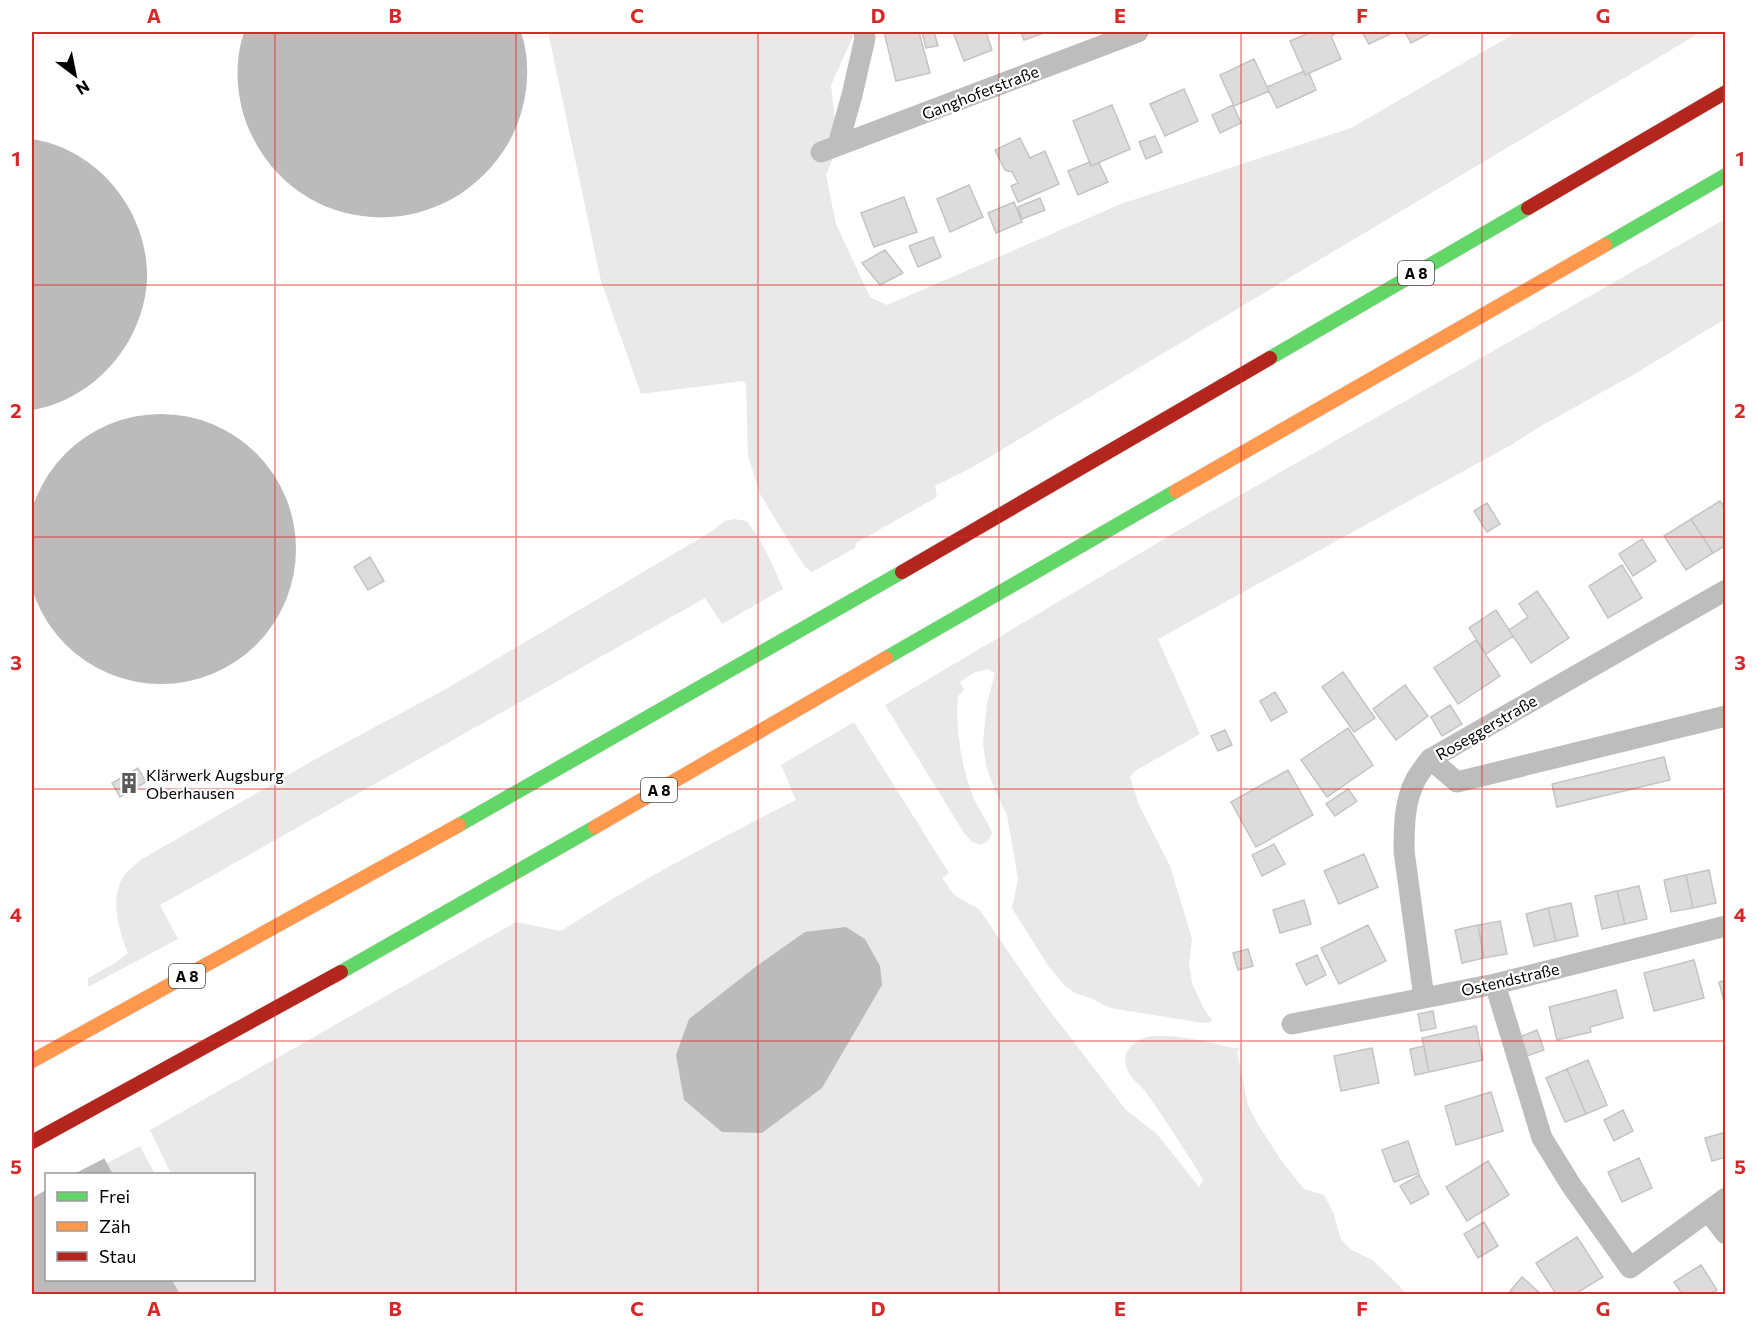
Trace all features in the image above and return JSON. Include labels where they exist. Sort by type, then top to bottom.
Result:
[{"type":"highway","name":"A 8","points":[[32,1061],[268,932],[879,585],[1725,92]]},
{"type":"highway","name":"A 8","points":[[32,1142],[396,942],[1175,490],[1725,175]]},
{"type":"street","name":"Ganghoferstraße","points":[[864,32],[865,38],[852,95],[830,149],[1138,32]]},
{"type":"street","name":"Roseggerstraße","points":[[1424,998],[1404,851],[1404,828],[1407,806],[1415,781],[1430,759],[1725,590]]},
{"type":"street","points":[[1430,759],[1457,782],[1725,716]]},
{"type":"street","name":"Ostendstraße","points":[[1292,1024],[1495,984],[1725,927]]},
{"type":"street","points":[[1495,984],[1542,1138],[1571,1185],[1630,1268],[1725,1198]]},
{"type":"street","points":[[1708,1211],[1725,1234]]},
{"type":"shaded area","points":[[244,32],[521,32],[527,59],[524,102],[509,142],[482,177],[449,201],[411,214],[372,217],[334,210],[299,192],[269,163],[247,125],[240,102],[238,78],[239,55]]},
{"type":"shaded area","points":[[548,32],[854,32],[831,85],[838,145],[826,175],[836,224],[870,297],[887,305],[1121,204],[1351,128],[1517,32],[1701,32],[971,468],[935,486],[937,497],[856,543],[855,548],[812,572],[805,567],[760,494],[748,456],[746,384],[743,381],[641,394],[601,281]]},
{"type":"shaded area","points":[[32,139],[56,145],[78,156],[98,170],[115,188],[129,208],[139,230],[145,254],[147,279],[144,303],[136,325],[126,346],[112,365],[76,394],[55,404],[32,410]]},
{"type":"shaded area","points":[[1725,219],[1725,319],[1511,445],[1158,639],[1200,734],[1135,771],[1130,777],[1139,805],[1170,866],[1192,939],[1189,962],[1192,983],[1204,1009],[1212,1020],[1209,1023],[1197,1022],[1110,1008],[1075,993],[1065,986],[1049,967],[1012,908],[1018,879],[1013,849],[1007,815],[986,765],[983,743],[987,703],[995,673],[988,669],[973,673],[960,682],[964,690],[958,696],[957,708],[963,765],[971,792],[992,833],[988,841],[981,845],[972,842],[964,833],[885,705],[1191,523]]},
{"type":"shaded area","points":[[148,414],[174,414],[213,424],[236,437],[257,453],[273,474],[286,497],[294,523],[296,549],[294,575],[286,601],[273,624],[257,645],[236,661],[213,674],[174,684],[148,684],[109,674],[86,661],[65,645],[49,624],[36,601],[26,562],[26,536],[36,497],[49,474],[65,453],[86,437],[109,424]]},
{"type":"shaded area","points":[[734,519],[747,521],[753,529],[783,589],[722,624],[705,598],[160,905],[178,939],[88,987],[88,978],[128,953],[117,916],[118,888],[124,876],[142,859],[321,756],[446,689],[712,531],[725,521]]},
{"type":"shaded area","points":[[854,722],[949,873],[942,878],[954,895],[979,909],[1040,998],[1126,1110],[1157,1134],[1199,1187],[1203,1181],[1201,1176],[1145,1091],[1127,1070],[1125,1060],[1128,1050],[1132,1045],[1147,1037],[1175,1037],[1239,1048],[1237,1052],[1248,1105],[1283,1163],[1304,1189],[1324,1195],[1333,1212],[1341,1239],[1351,1250],[1373,1260],[1407,1294],[180,1294],[173,1281],[255,1281],[255,1173],[171,1173],[150,1130],[516,922],[561,931],[677,862],[796,800],[781,765]]},
{"type":"shaded area","points":[[846,927],[865,939],[880,966],[882,985],[822,1088],[762,1133],[722,1132],[684,1100],[676,1055],[689,1019],[805,932]]},
{"type":"shaded area","points":[[32,1029],[112,1173],[45,1173],[45,1281],[173,1281],[180,1294],[32,1294]]},
{"type":"shaded area","points":[[140,1146],[154,1173],[112,1173],[107,1163]]},
{"type":"pier","points":[[32,1025],[107,1157],[76,1173],[45,1173],[45,1191],[32,1198]]},
{"type":"building","points":[[884,32],[919,32],[930,73],[896,81]]},
{"type":"building","points":[[922,32],[934,32],[938,46],[926,48]]},
{"type":"building","points":[[953,32],[986,32],[992,50],[964,61]]},
{"type":"building","points":[[1021,32],[1046,32],[1024,40]]},
{"type":"building","points":[[1311,32],[1334,32],[1335,34],[1331,36],[1341,59],[1305,75],[1290,41]]},
{"type":"building","points":[[1362,32],[1394,32],[1369,44]]},
{"type":"building","points":[[1405,32],[1432,32],[1411,43]]},
{"type":"building","points":[[1254,59],[1269,91],[1234,106],[1220,75]]},
{"type":"building","points":[[1304,71],[1305,75],[1309,73],[1316,90],[1277,108],[1267,87]]},
{"type":"building","points":[[1184,89],[1198,121],[1165,136],[1150,104]]},
{"type":"building","points":[[1112,105],[1130,149],[1091,166],[1073,121]]},
{"type":"building","points":[[1233,105],[1241,123],[1220,133],[1212,115]]},
{"type":"building","points":[[1155,136],[1162,152],[1146,159],[1139,142]]},
{"type":"building","points":[[1020,138],[1030,158],[1045,151],[1059,184],[1018,202],[1011,186],[1018,183],[1012,172],[1005,170],[995,150]]},
{"type":"building","points":[[1090,162],[1091,166],[1099,163],[1108,182],[1078,195],[1068,171]]},
{"type":"building","points":[[969,185],[983,217],[950,232],[937,199]]},
{"type":"building","points":[[904,197],[917,232],[874,247],[861,213]]},
{"type":"building","points":[[1040,198],[1045,210],[1022,219],[1018,207]]},
{"type":"building","points":[[1014,202],[1022,222],[996,233],[988,213]]},
{"type":"building","points":[[933,237],[941,257],[918,267],[909,246]]},
{"type":"building","points":[[885,250],[903,273],[880,285],[862,263]]},
{"type":"building","points":[[1720,501],[1726,509],[1726,545],[1713,553],[1691,519]]},
{"type":"building","points":[[1487,503],[1500,524],[1487,532],[1474,511]]},
{"type":"building","points":[[1691,519],[1713,553],[1686,570],[1664,536]]},
{"type":"building","points":[[1642,539],[1656,561],[1633,576],[1619,554]]},
{"type":"building","points":[[370,557],[384,581],[368,590],[354,567]]},
{"type":"building","points":[[1622,565],[1642,598],[1608,618],[1589,586]]},
{"type":"building","points":[[1537,591],[1569,638],[1531,663],[1509,630],[1528,617],[1519,604]]},
{"type":"building","points":[[1496,610],[1513,636],[1486,654],[1469,628]]},
{"type":"building","points":[[1476,640],[1500,676],[1458,704],[1434,668]]},
{"type":"building","points":[[1343,672],[1375,718],[1354,732],[1322,687]]},
{"type":"building","points":[[1405,685],[1428,716],[1396,740],[1373,709]]},
{"type":"building","points":[[1275,692],[1287,712],[1271,721],[1260,701]]},
{"type":"building","points":[[1450,705],[1462,724],[1442,736],[1431,717]]},
{"type":"building","points":[[1348,728],[1373,765],[1327,797],[1301,760]]},
{"type":"building","points":[[1225,730],[1232,745],[1218,751],[1211,736]]},
{"type":"building","points":[[1664,757],[1670,780],[1557,807],[1552,784]]},
{"type":"building","name":"Klärwerk Augsburg Oberhausen","points":[[138,768],[146,782],[120,797],[112,783]]},
{"type":"building","points":[[1288,770],[1313,815],[1256,847],[1231,802]]},
{"type":"building","points":[[1348,789],[1357,801],[1335,816],[1326,804]]},
{"type":"building","points":[[1274,844],[1285,864],[1262,876],[1252,855]]},
{"type":"building","points":[[1364,854],[1378,887],[1339,904],[1324,871]]},
{"type":"building","points":[[1709,870],[1716,903],[1693,908],[1686,875]]},
{"type":"building","points":[[1686,875],[1693,908],[1671,912],[1664,880]]},
{"type":"building","points":[[1639,886],[1647,919],[1625,924],[1617,891]]},
{"type":"building","points":[[1617,891],[1625,924],[1602,929],[1595,896]]},
{"type":"building","points":[[1304,900],[1311,924],[1280,933],[1273,910]]},
{"type":"building","points":[[1571,903],[1578,936],[1556,941],[1548,908]]},
{"type":"building","points":[[1548,908],[1556,941],[1534,946],[1526,914]]},
{"type":"building","points":[[1500,921],[1507,954],[1484,958],[1478,925]]},
{"type":"building","points":[[1368,925],[1386,961],[1339,984],[1321,948]]},
{"type":"building","points":[[1478,925],[1484,958],[1462,963],[1455,930]]},
{"type":"building","points":[[1248,949],[1253,966],[1238,970],[1233,953]]},
{"type":"building","points":[[1317,955],[1326,975],[1306,985],[1296,964]]},
{"type":"building","points":[[1694,960],[1704,998],[1654,1011],[1644,973]]},
{"type":"building","points":[[1726,980],[1726,1006],[1725,1006],[1719,982]]},
{"type":"building","points":[[1616,990],[1623,1018],[1590,1027],[1591,1032],[1557,1040],[1549,1007]]},
{"type":"building","points":[[1433,1011],[1436,1028],[1421,1031],[1418,1014]]},
{"type":"building","points":[[1476,1026],[1483,1060],[1429,1072],[1422,1038]]},
{"type":"building","points":[[1537,1030],[1544,1050],[1524,1057],[1517,1038]]},
{"type":"building","points":[[1424,1046],[1429,1072],[1415,1075],[1410,1049]]},
{"type":"building","points":[[1372,1048],[1379,1083],[1341,1091],[1334,1056]]},
{"type":"building","points":[[1588,1060],[1607,1105],[1586,1114],[1567,1069]]},
{"type":"building","points":[[1567,1069],[1586,1114],[1565,1122],[1546,1078]]},
{"type":"building","points":[[1491,1092],[1503,1131],[1456,1145],[1445,1106]]},
{"type":"building","points":[[1623,1110],[1633,1131],[1614,1141],[1604,1120]]},
{"type":"building","points":[[1726,1132],[1726,1157],[1712,1161],[1705,1138]]},
{"type":"building","points":[[1408,1141],[1419,1173],[1394,1182],[1382,1150]]},
{"type":"building","points":[[1639,1158],[1652,1188],[1622,1202],[1608,1172]]},
{"type":"building","points":[[1488,1161],[1509,1195],[1467,1221],[1446,1187]]},
{"type":"building","points":[[1419,1175],[1429,1194],[1411,1204],[1400,1186]]},
{"type":"building","points":[[1484,1222],[1498,1246],[1478,1258],[1464,1234]]},
{"type":"building","points":[[1577,1237],[1603,1277],[1575,1294],[1556,1294],[1536,1263]]},
{"type":"building","points":[[1701,1265],[1717,1290],[1710,1294],[1682,1294],[1674,1282]]},
{"type":"building","points":[[1522,1277],[1541,1294],[1515,1294],[1510,1291]]},
{"type":"traffic: fast","points":[[1605,245],[1726,175]]},
{"type":"traffic: fast","points":[[1270,358],[1528,208]]},
{"type":"traffic: fast","points":[[886,658],[1176,491]]},
{"type":"traffic: fast","points":[[459,825],[902,572]]},
{"type":"traffic: fast","points":[[341,972],[595,827]]},
{"type":"traffic: slow","points":[[1176,491],[1605,245]]},
{"type":"traffic: slow","points":[[595,827],[886,658]]},
{"type":"traffic: slow","points":[[32,1061],[459,825]]},
{"type":"traffic: jam","points":[[1528,208],[1726,92]]},
{"type":"traffic: jam","points":[[902,572],[1270,358]]},
{"type":"traffic: jam","points":[[32,1142],[341,972]]},
{"type":"place","name":"Klärwerk Augsburg Oberhausen","points":[[129,783]]}]
